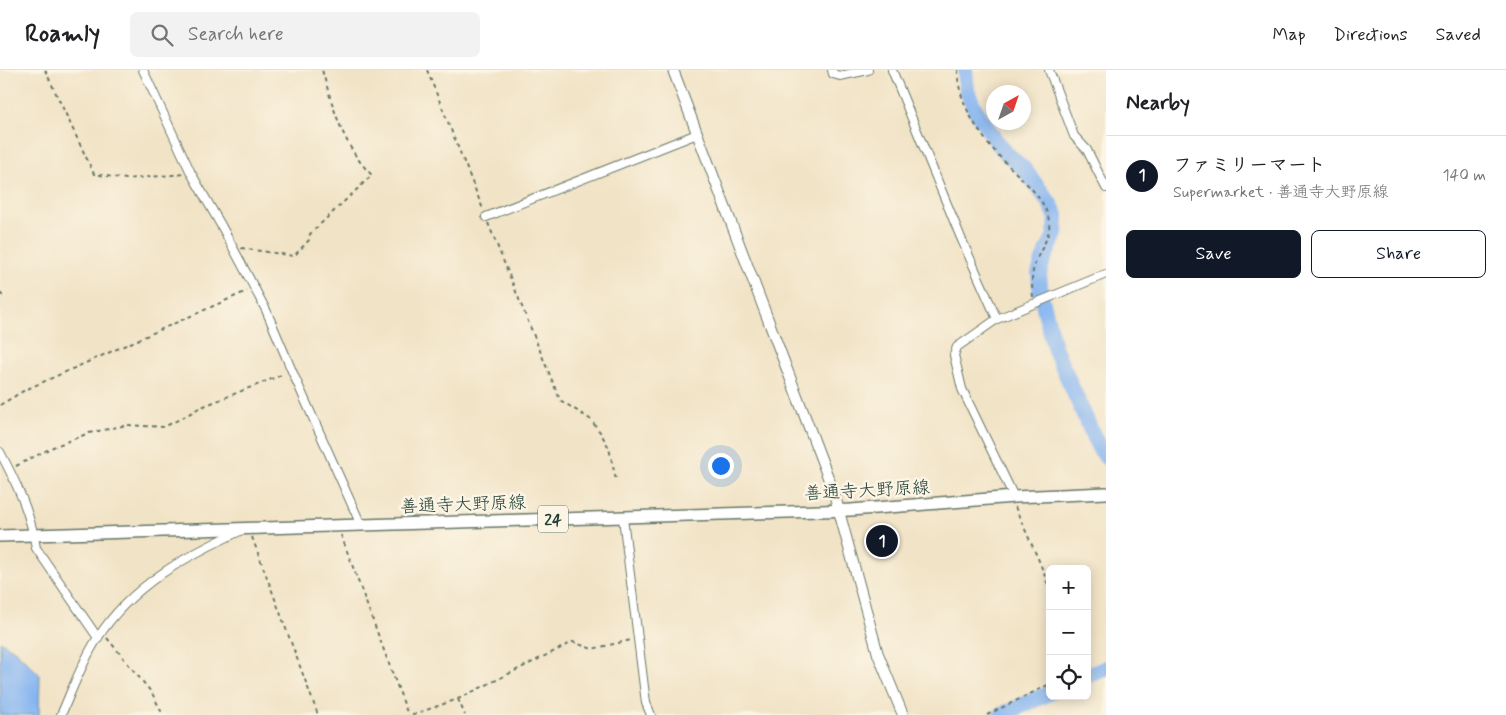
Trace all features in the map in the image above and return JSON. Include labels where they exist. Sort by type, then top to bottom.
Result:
[{"type":"main road","name":"善通寺大野原線","points":[[0,536],[839,510],[902,507],[1014,497],[1106,493]]},
{"type":"street","points":[[142,70],[191,173],[266,310],[361,524]]},
{"type":"street","points":[[673,70],[839,510],[878,654],[903,715]]},
{"type":"street","points":[[832,70],[833,74],[840,76],[868,70]]},
{"type":"street","points":[[892,70],[961,238],[997,319]]},
{"type":"street","points":[[1049,70],[1074,136],[1086,150],[1106,188]]},
{"type":"street","points":[[486,217],[697,134]]},
{"type":"street","points":[[1014,497],[962,389],[954,355],[957,347],[997,319],[1106,274]]},
{"type":"street","points":[[0,452],[19,490],[36,548],[100,635]]},
{"type":"street","points":[[623,518],[646,704],[651,715]]},
{"type":"street","points":[[61,715],[79,674],[100,635],[134,596],[165,570],[193,553],[248,528]]},
{"type":"path","points":[[45,70],[94,174],[126,178],[191,173]]},
{"type":"path","points":[[233,247],[294,256],[309,240],[310,234],[372,175],[362,166],[337,121],[322,70]]},
{"type":"path","points":[[427,70],[560,400],[590,419],[600,432],[609,448],[616,480]]},
{"type":"path","points":[[958,70],[961,91],[966,106],[975,122],[995,151],[1020,176],[1046,210],[1050,229],[1034,268],[1032,278],[1038,302]]},
{"type":"path","points":[[0,405],[26,390],[254,288]]},
{"type":"path","points":[[0,293],[2,295],[0,300]]},
{"type":"path","points":[[9,469],[53,447],[89,433],[127,425],[164,427],[199,408],[292,371]]},
{"type":"path","points":[[1014,497],[1014,507],[1046,579]]},
{"type":"path","points":[[338,526],[410,715],[458,699],[573,642],[592,649],[638,638]]},
{"type":"path","points":[[248,528],[318,715]]},
{"type":"path","points":[[100,635],[152,693],[163,715]]},
{"type":"path","points":[[987,715],[1046,686]]},
{"type":"path","points":[[458,699],[465,715]]},
{"type":"water","points":[[0,641],[17,652],[40,675],[39,715],[0,715]]},
{"type":"building","points":[[893,533],[895,547],[871,550],[870,535]]},
{"type":"waterway","points":[[965,70],[967,91],[975,109],[994,138],[1006,153],[1024,169],[1049,202],[1056,215],[1055,235],[1043,260],[1039,274],[1041,295],[1054,347],[1098,446],[1106,457]]},
{"type":"waterway","points":[[1091,674],[1106,668]]},
{"type":"waterway","points":[[1001,715],[1046,695]]},
{"type":"place","name":"ファミリーマート","points":[[882,541]]}]
